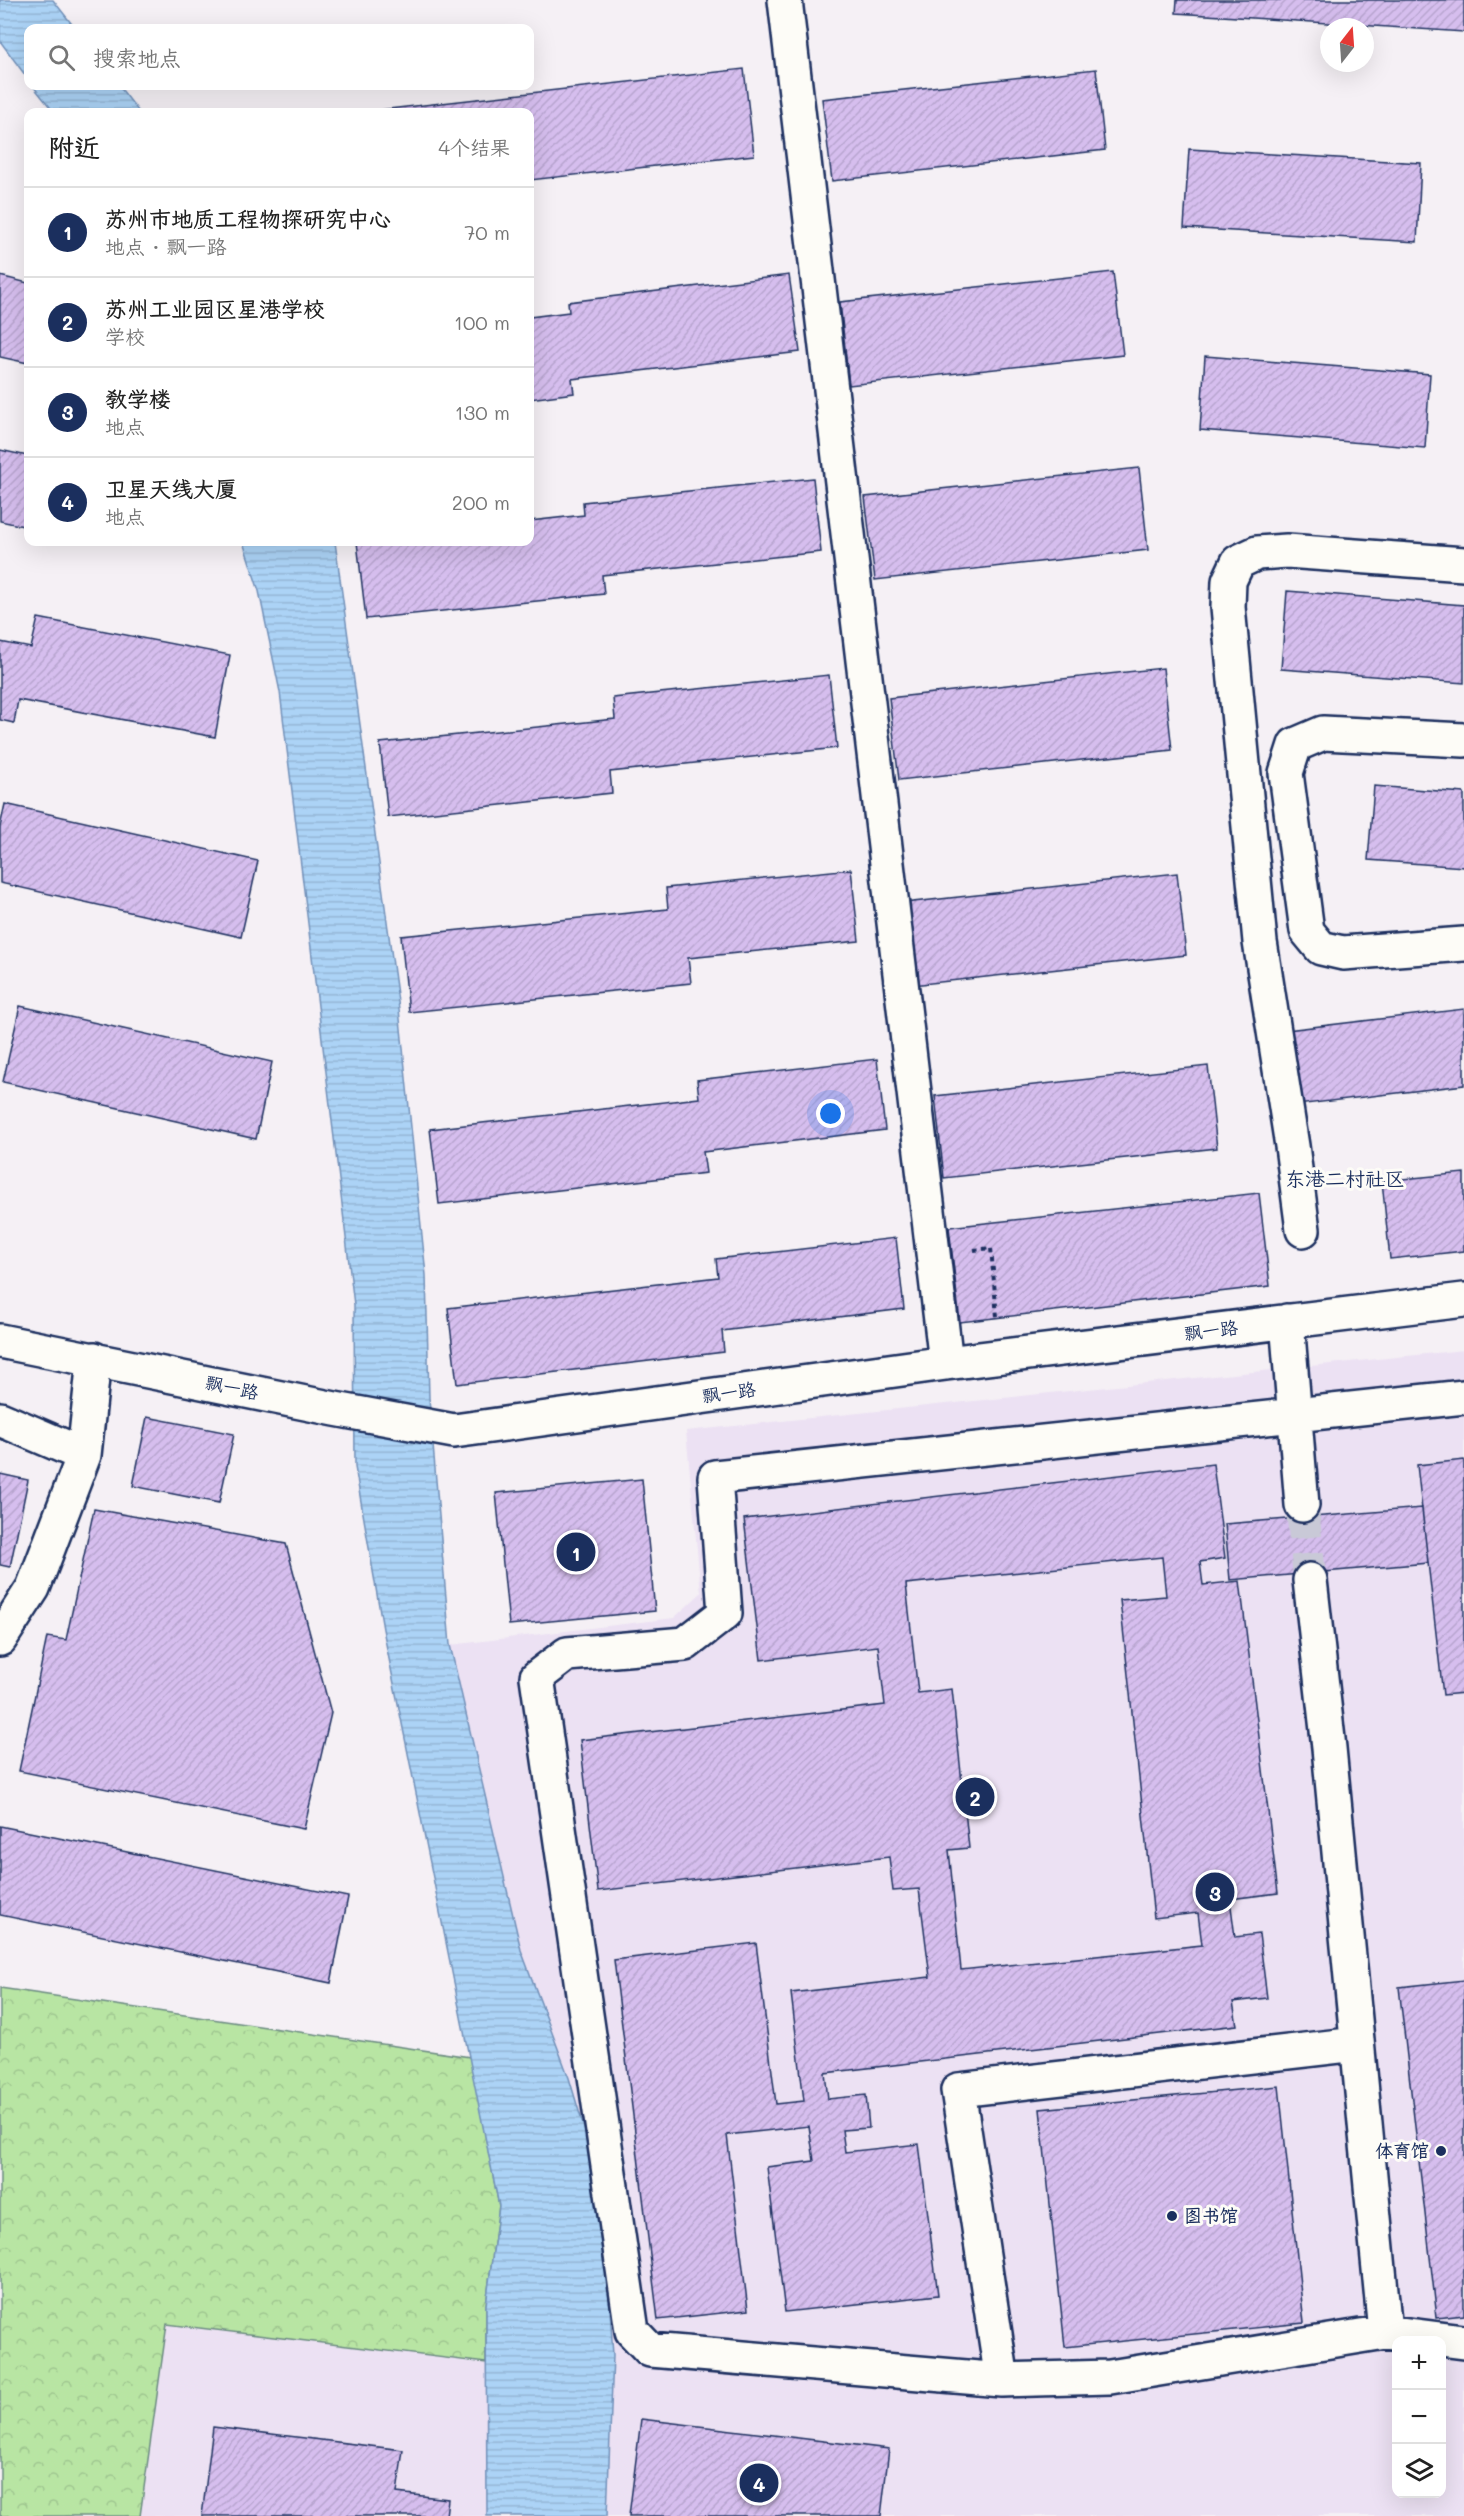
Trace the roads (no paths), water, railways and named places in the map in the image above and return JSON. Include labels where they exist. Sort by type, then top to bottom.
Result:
[{"type":"street","points":[[785,0],[946,1363]]},
{"type":"street","points":[[1303,1230],[1260,942],[1228,608],[1228,581],[1238,562],[1257,553],[1287,552],[1464,564]]},
{"type":"street","points":[[1464,740],[1323,734],[1294,745],[1286,773],[1307,931],[1321,948],[1343,953],[1464,944]]},
{"type":"street","name":"飘一路","points":[[0,1341],[454,1431],[946,1363],[1464,1300]]},
{"type":"street","points":[[1287,1322],[1302,1505]]},
{"type":"street","points":[[0,1639],[33,1588],[84,1455],[94,1359]]},
{"type":"street","points":[[1464,1397],[715,1477],[724,1612],[685,1644],[567,1654],[537,1677],[632,2331],[650,2350],[1002,2380],[1110,2377],[1384,2332],[1464,2342]]},
{"type":"street","points":[[0,1419],[84,1455]]},
{"type":"street","points":[[1310,1580],[1330,1760],[1384,2332]]},
{"type":"street","points":[[1002,2380],[958,2090],[1357,2044]]},
{"type":"water","points":[[0,0],[53,0],[72,24],[24,24],[24,74],[0,41]]},
{"type":"water","points":[[36,90],[122,90],[136,108],[51,108]]},
{"type":"water","points":[[244,546],[336,546],[399,1009],[426,1275],[429,1398],[450,1645],[521,1950],[569,2078],[602,2188],[613,2355],[607,2516],[487,2516],[486,2305],[499,2206],[383,1629],[355,1467],[354,1305],[280,692],[259,591]]},
{"type":"tunnel","points":[[1302,1505],[1310,1580]]},
{"type":"place","name":"苏州市地质工程物探研究中心","points":[[576,1552]]},
{"type":"place","name":"苏州工业园区星港学校","points":[[975,1797]]},
{"type":"place","name":"教学楼","points":[[1215,1892]]},
{"type":"place","name":"体育馆","points":[[1441,2151]]},
{"type":"place","name":"图书馆","points":[[1172,2216]]},
{"type":"place","name":"卫星天线大厦","points":[[759,2483]]},
{"type":"district","name":"东港二村社区","points":[[1345,1179]]}]
